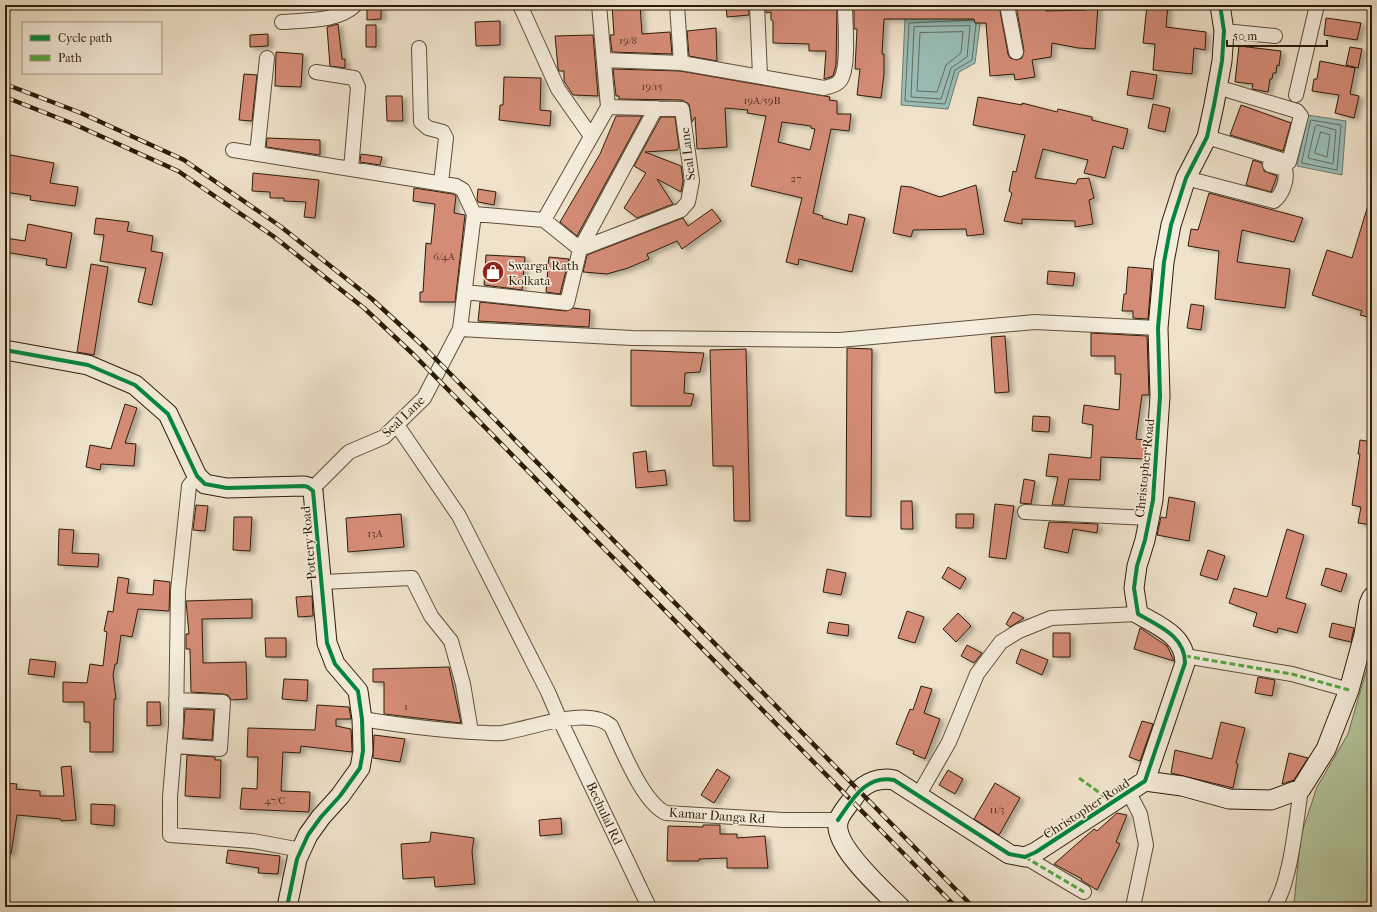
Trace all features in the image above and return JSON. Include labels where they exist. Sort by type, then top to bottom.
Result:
[{"type":"street","points":[[282,22],[336,16],[355,5]]},
{"type":"street","points":[[520,5],[558,89],[591,136]]},
{"type":"street","points":[[544,220],[608,107],[599,5]]},
{"type":"street","points":[[677,5],[681,63]]},
{"type":"street","points":[[757,5],[760,76]]},
{"type":"street","points":[[604,60],[681,63],[824,88],[834,86],[842,78],[844,69],[846,52],[845,5]]},
{"type":"street","points":[[1007,5],[1016,52]]},
{"type":"street","name":"Christopher Road","points":[[1138,614],[1134,588],[1137,566],[1145,540],[1153,500],[1160,396],[1158,328],[1164,262],[1171,225],[1186,178],[1208,141],[1221,88],[1224,31],[1220,5]]},
{"type":"street","points":[[1296,96],[1317,5]]},
{"type":"street","points":[[1224,31],[1275,36]]},
{"type":"street","points":[[419,48],[421,122],[428,128],[443,132],[446,138],[441,183]]},
{"type":"street","points":[[257,154],[267,58]]},
{"type":"street","points":[[316,72],[354,78],[358,87],[351,169]]},
{"type":"street","points":[[1208,141],[1287,163],[1291,160],[1301,116],[1300,113],[1221,88]]},
{"type":"street","name":"Seal Lane","points":[[580,249],[680,210],[688,202],[691,192],[692,181],[682,109],[608,107]]},
{"type":"street","points":[[464,292],[567,303],[580,249],[656,108]]},
{"type":"street","points":[[1186,178],[1274,201],[1281,196],[1286,174],[1285,169],[1208,141]]},
{"type":"street","points":[[233,150],[441,183],[461,188],[474,214],[544,220],[580,249]]},
{"type":"street","name":"Seal Lane","points":[[312,489],[350,452],[384,438],[424,398],[460,328],[474,214]]},
{"type":"street","points":[[460,328],[632,338],[840,340],[1035,322],[1158,328]]},
{"type":"street","points":[[5,350],[88,366],[134,385],[168,414],[196,476],[189,486],[178,591],[176,700],[170,797],[170,835],[253,841],[301,850]]},
{"type":"street","name":"Bechulal Rd","points":[[397,425],[459,516],[548,692],[649,907]]},
{"type":"street","name":"Pottery Road","points":[[196,476],[205,484],[213,487],[304,486],[312,489],[314,494],[327,642],[330,655],[335,664],[358,691],[362,720],[363,751],[360,768],[340,796],[321,817],[308,835],[301,850],[287,907]]},
{"type":"street","points":[[1025,512],[1149,518]]},
{"type":"street","points":[[322,582],[412,578],[430,616],[450,641],[463,684],[471,732]]},
{"type":"street","points":[[1274,907],[1280,898],[1286,880],[1301,789],[1326,749],[1349,690],[1364,635],[1369,604],[1372,597]]},
{"type":"street","points":[[918,796],[949,742],[977,674],[1001,642],[1019,631],[1051,618],[1138,614],[1174,636],[1183,648],[1185,656],[1250,665],[1292,674],[1349,690]]},
{"type":"street","name":"Christopher Road","points":[[1025,857],[1036,852],[1129,793],[1145,781],[1181,677],[1185,656]]},
{"type":"street","points":[[174,746],[220,749],[223,702],[176,700]]},
{"type":"street","name":"Kamar Danga Rd","points":[[362,720],[433,730],[501,733],[560,720],[592,717],[606,721],[611,726],[632,772],[659,810],[666,813],[784,820],[838,820]]},
{"type":"street","points":[[900,907],[860,866],[842,843],[837,829],[838,820],[858,792],[873,781],[879,779],[894,780],[1009,854],[1025,857],[1084,892]]},
{"type":"street","points":[[1145,781],[1182,786],[1229,799],[1270,800],[1301,789]]},
{"type":"street","name":"Christopher Road","points":[[1129,793],[1140,814],[1146,845],[1133,907]]},
{"type":"green space","points":[[1372,651],[1372,907],[1303,907],[1294,903],[1301,835],[1317,787],[1348,734]]},
{"type":"water","points":[[981,16],[975,63],[959,72],[948,109],[901,105],[905,18]]},
{"type":"water","points":[[1308,115],[1346,121],[1342,175],[1297,166]]},
{"type":"building","points":[[367,5],[381,5],[381,19],[367,20]]},
{"type":"building","points":[[612,5],[640,5],[642,34],[670,32],[672,54],[612,52],[610,35],[614,35]]},
{"type":"building","points":[[726,5],[749,5],[749,15],[727,17]]},
{"type":"building","points":[[766,5],[837,7],[836,65],[833,76],[824,79],[826,51],[809,51],[809,44],[773,43],[773,21],[771,20],[771,12],[766,13]]},
{"type":"building","points":[[856,5],[999,5],[1008,54],[1010,58],[1017,60],[1022,58],[1024,51],[1016,5],[1045,5],[1046,11],[1086,10],[1086,5],[1098,5],[1095,49],[1078,48],[1052,43],[1051,57],[1032,60],[1035,77],[1015,80],[1014,74],[990,76],[986,23],[975,23],[974,19],[884,19],[882,54],[884,54],[884,74],[881,98],[857,95],[860,69],[855,69],[857,29],[854,29],[854,7]]},
{"type":"building","points":[[1147,5],[1168,5],[1166,27],[1206,32],[1205,50],[1194,48],[1192,74],[1153,70],[1155,44],[1143,43]]},
{"type":"building","points":[[1326,18],[1361,23],[1357,40],[1324,35]]},
{"type":"building","points":[[500,21],[500,45],[476,46],[475,22]]},
{"type":"building","points":[[338,24],[342,59],[345,59],[345,68],[330,66],[327,27]]},
{"type":"building","points":[[366,25],[376,25],[376,47],[366,47]]},
{"type":"building","points":[[716,28],[717,61],[689,56],[687,31]]},
{"type":"building","points":[[268,34],[268,46],[250,47],[250,35]]},
{"type":"building","points":[[593,35],[598,96],[573,95],[564,81],[564,71],[559,71],[558,68],[555,36]]},
{"type":"building","points":[[1239,46],[1281,51],[1279,66],[1277,65],[1276,73],[1273,73],[1272,79],[1270,79],[1268,92],[1252,89],[1253,84],[1235,82]]},
{"type":"building","points":[[1350,47],[1362,49],[1358,68],[1346,65]]},
{"type":"building","points":[[276,52],[303,54],[301,87],[275,86]]},
{"type":"building","points":[[1320,61],[1355,68],[1350,94],[1359,96],[1354,118],[1335,113],[1339,95],[1312,91],[1314,79],[1317,79]]},
{"type":"building","points":[[613,69],[680,71],[830,97],[829,100],[837,101],[837,114],[851,114],[849,131],[831,129],[813,213],[823,216],[822,218],[847,225],[849,214],[865,218],[852,272],[799,259],[798,265],[786,262],[802,198],[751,186],[766,116],[747,113],[748,110],[725,108],[727,147],[697,149],[695,117],[692,122],[689,104],[682,100],[619,99],[619,96],[616,96]],"holes":[[[782,122],[811,126],[811,128],[815,129],[810,150],[778,142]]]},
{"type":"building","points":[[1131,71],[1157,75],[1153,99],[1127,95]]},
{"type":"building","points":[[244,74],[257,75],[252,121],[239,120]]},
{"type":"building","points":[[504,77],[541,78],[540,110],[551,111],[550,126],[499,120],[500,105],[503,105]]},
{"type":"building","points":[[386,96],[402,96],[403,121],[387,121]]},
{"type":"building","points":[[978,97],[1022,105],[1022,103],[1057,112],[1058,109],[1092,117],[1092,120],[1128,129],[1123,149],[1113,146],[1105,178],[1084,173],[1088,160],[1043,149],[1035,178],[1076,184],[1078,179],[1089,178],[1094,198],[1089,200],[1093,224],[1075,227],[1075,221],[1022,219],[1022,224],[1004,221],[1012,193],[1009,191],[1013,171],[1016,172],[1025,135],[973,125]]},
{"type":"building","points":[[1153,104],[1170,108],[1165,132],[1148,128]]},
{"type":"building","points":[[1241,105],[1291,123],[1283,151],[1230,135]]},
{"type":"building","points":[[616,116],[642,116],[577,236],[560,222],[600,154]]},
{"type":"building","points":[[661,117],[675,117],[679,147],[677,150],[645,152],[681,166],[683,181],[681,192],[657,179],[673,204],[637,218],[624,208],[646,173],[634,166]]},
{"type":"building","points":[[267,138],[320,140],[320,155],[266,147]]},
{"type":"building","points":[[5,154],[54,163],[50,183],[78,187],[75,206],[30,200],[31,196],[5,192]]},
{"type":"building","points":[[361,154],[382,157],[380,165],[360,162]]},
{"type":"building","points":[[1253,160],[1262,163],[1264,171],[1277,176],[1271,192],[1246,185]]},
{"type":"building","points":[[253,173],[319,180],[315,218],[304,217],[306,202],[284,201],[284,198],[270,198],[270,192],[252,191]]},
{"type":"building","points":[[976,185],[984,234],[967,236],[966,229],[913,230],[911,237],[893,233],[901,186],[911,187],[940,197]]},
{"type":"building","points":[[414,188],[453,194],[456,196],[454,213],[465,215],[455,302],[420,302],[420,292],[423,292],[426,243],[431,244],[435,204],[413,201]]},
{"type":"building","points":[[478,189],[496,192],[494,205],[478,202]]},
{"type":"building","points":[[1209,193],[1303,218],[1294,242],[1242,230],[1237,262],[1290,269],[1285,308],[1215,299],[1219,251],[1188,246],[1191,229],[1198,230]]},
{"type":"building","points":[[1369,202],[1372,202],[1372,318],[1360,315],[1362,311],[1312,295],[1327,250],[1352,258]]},
{"type":"building","points":[[712,209],[721,221],[682,249],[677,241],[647,254],[649,259],[628,268],[607,274],[583,272],[587,255],[683,218],[688,226]]},
{"type":"building","points":[[96,218],[129,222],[127,231],[153,236],[151,251],[163,253],[152,305],[138,302],[146,268],[100,261],[104,235],[94,234]]},
{"type":"building","points":[[28,224],[72,233],[66,268],[46,265],[47,259],[5,252],[5,238],[25,241]]},
{"type":"building","points":[[486,255],[525,257],[522,290],[484,285]]},
{"type":"building","points":[[549,257],[569,259],[560,294],[546,292],[548,268],[537,267],[548,264]]},
{"type":"building","points":[[91,264],[108,267],[94,355],[77,352]]},
{"type":"building","points":[[1128,267],[1152,269],[1148,319],[1133,318],[1133,311],[1122,311],[1124,294],[1126,294]]},
{"type":"building","points":[[1048,271],[1075,273],[1073,286],[1047,284]]},
{"type":"building","points":[[480,302],[566,311],[573,308],[590,310],[589,327],[478,321]]},
{"type":"building","points":[[1191,304],[1204,306],[1201,330],[1187,328]]},
{"type":"building","points":[[1091,333],[1147,336],[1149,395],[1142,395],[1136,439],[1146,440],[1145,459],[1101,457],[1100,480],[1069,479],[1064,505],[1052,505],[1058,477],[1046,476],[1049,454],[1091,458],[1093,425],[1082,423],[1084,405],[1119,410],[1121,374],[1115,374],[1115,356],[1091,356]]},
{"type":"building","points":[[1005,336],[1009,392],[995,393],[991,337]]},
{"type":"building","points":[[847,348],[872,349],[871,517],[846,516]]},
{"type":"building","points":[[746,349],[750,521],[734,521],[733,466],[713,466],[710,350]]},
{"type":"building","points":[[631,350],[704,353],[700,372],[685,373],[684,393],[694,394],[691,406],[631,406]]},
{"type":"building","points":[[125,404],[137,408],[125,443],[136,444],[134,466],[101,464],[100,470],[86,467],[90,445],[111,449]]},
{"type":"building","points":[[1033,416],[1050,417],[1049,432],[1032,431]]},
{"type":"building","points":[[1360,440],[1372,442],[1372,525],[1358,523],[1361,507],[1352,505],[1360,454],[1358,454]]},
{"type":"building","points":[[646,451],[648,472],[665,470],[667,485],[636,488],[633,453]]},
{"type":"building","points":[[1024,479],[1035,481],[1031,504],[1020,503]]},
{"type":"building","points":[[1169,497],[1195,502],[1189,541],[1157,535],[1161,517],[1166,518]]},
{"type":"building","points":[[901,501],[912,501],[913,529],[901,529]]},
{"type":"building","points":[[995,504],[1014,506],[1006,559],[989,557]]},
{"type":"building","points":[[196,505],[208,506],[205,531],[193,530]]},
{"type":"building","points":[[401,514],[404,547],[348,552],[346,518]]},
{"type":"building","points":[[956,514],[974,514],[973,528],[956,528]]},
{"type":"building","points":[[234,517],[252,517],[250,551],[233,550]]},
{"type":"building","points":[[1049,522],[1098,524],[1097,533],[1073,529],[1068,553],[1044,548]]},
{"type":"building","points":[[59,529],[74,530],[72,553],[99,554],[98,567],[58,565]]},
{"type":"building","points":[[1287,529],[1304,535],[1286,598],[1306,604],[1297,633],[1278,628],[1277,633],[1253,626],[1257,613],[1229,603],[1234,588],[1267,597]]},
{"type":"building","points":[[1208,550],[1225,556],[1217,580],[1200,575]]},
{"type":"building","points":[[948,567],[966,578],[960,589],[942,578]]},
{"type":"building","points":[[1326,568],[1347,574],[1341,592],[1321,585]]},
{"type":"building","points":[[827,569],[846,573],[841,595],[823,592]]},
{"type":"building","points":[[118,577],[129,579],[127,593],[153,595],[154,580],[170,582],[169,611],[138,609],[132,637],[121,635],[117,664],[115,664],[113,675],[116,699],[114,699],[113,752],[90,752],[90,722],[84,722],[84,702],[63,702],[63,682],[87,683],[90,664],[103,666],[107,632],[104,631],[108,611],[113,612]]},
{"type":"building","points":[[312,596],[313,616],[298,617],[296,597]]},
{"type":"building","points":[[252,599],[252,618],[202,619],[203,663],[246,662],[247,699],[231,700],[228,695],[223,694],[191,692],[190,649],[186,649],[186,634],[189,634],[186,601]]},
{"type":"building","points":[[907,611],[924,617],[915,643],[898,638]]},
{"type":"building","points":[[1013,612],[1024,618],[1010,627],[1006,624]]},
{"type":"building","points":[[958,613],[971,626],[956,642],[943,629]]},
{"type":"building","points":[[829,622],[849,625],[848,636],[827,633]]},
{"type":"building","points":[[1332,623],[1354,628],[1351,642],[1329,637]]},
{"type":"building","points":[[1140,628],[1167,646],[1174,661],[1134,649]]},
{"type":"building","points":[[1053,633],[1070,633],[1070,657],[1053,657]]},
{"type":"building","points":[[265,638],[286,638],[286,657],[266,657]]},
{"type":"building","points":[[967,645],[982,653],[974,663],[961,656]]},
{"type":"building","points":[[1021,649],[1048,660],[1042,675],[1016,663]]},
{"type":"building","points":[[30,659],[56,662],[54,677],[28,674]]},
{"type":"building","points":[[449,667],[461,723],[384,714],[384,682],[373,682],[373,669]]},
{"type":"building","points":[[1258,677],[1275,680],[1272,696],[1255,693]]},
{"type":"building","points":[[284,679],[308,680],[307,701],[282,699]]},
{"type":"building","points":[[921,686],[932,689],[924,713],[940,719],[925,759],[913,754],[914,751],[896,744],[910,709],[913,710]]},
{"type":"building","points":[[147,702],[160,702],[161,725],[147,726]]},
{"type":"building","points":[[317,705],[349,707],[351,719],[336,719],[336,726],[351,729],[352,752],[301,746],[300,753],[283,752],[281,791],[310,792],[309,812],[240,809],[242,788],[257,789],[258,757],[247,757],[248,728],[315,730]]},
{"type":"building","points":[[185,709],[214,710],[212,740],[183,738]]},
{"type":"building","points":[[1142,721],[1153,724],[1140,761],[1129,757]]},
{"type":"building","points":[[1221,722],[1245,728],[1236,763],[1238,764],[1233,788],[1171,773],[1175,750],[1212,759]]},
{"type":"building","points":[[374,735],[405,739],[400,762],[373,758]]},
{"type":"building","points":[[1289,753],[1308,758],[1294,780],[1282,784]]},
{"type":"building","points":[[187,755],[215,757],[215,760],[221,760],[220,798],[185,796]]},
{"type":"building","points":[[71,766],[76,820],[61,821],[61,819],[17,815],[11,854],[5,854],[5,783],[17,784],[16,789],[40,791],[40,796],[64,796],[61,767]]},
{"type":"building","points":[[717,769],[730,777],[714,803],[701,795]]},
{"type":"building","points":[[948,770],[963,779],[955,794],[939,785]]},
{"type":"building","points":[[995,783],[1020,798],[999,835],[974,819]]},
{"type":"building","points":[[91,804],[115,805],[114,826],[91,824]]},
{"type":"building","points":[[1117,813],[1127,815],[1116,842],[1120,844],[1097,890],[1081,880],[1082,879],[1054,864],[1094,829],[1097,831]]},
{"type":"building","points":[[561,818],[562,834],[540,836],[539,820]]},
{"type":"building","points":[[703,825],[720,825],[720,834],[737,834],[737,838],[765,836],[768,868],[727,868],[727,858],[699,859],[699,861],[667,861],[668,826],[703,827]]},
{"type":"building","points":[[431,832],[474,838],[472,851],[475,884],[435,887],[434,877],[403,879],[401,844],[430,842]]},
{"type":"building","points":[[228,850],[280,856],[278,874],[258,873],[259,868],[226,863]]},
{"type":"railway","points":[[5,84],[81,113],[184,160],[280,226],[372,299],[423,346],[973,907]]},
{"type":"railway","points":[[5,97],[76,125],[178,171],[273,236],[364,308],[414,355],[956,907]]},
{"type":"marked path","points":[[1185,656],[1292,674],[1349,690]]},
{"type":"marked path","points":[[1079,778],[1114,803]]},
{"type":"marked path","points":[[1025,857],[1084,892]]},
{"type":"cycle path","points":[[838,820],[854,797],[861,790],[875,781],[884,779],[894,780],[1009,854],[1025,857],[1036,852],[1145,781],[1185,663],[1184,654],[1176,639],[1162,628],[1138,614],[1134,588],[1137,566],[1145,540],[1153,500],[1160,396],[1158,328],[1164,262],[1171,225],[1186,178],[1207,137],[1214,105],[1222,61],[1224,31],[1220,5]]},
{"type":"cycle path","points":[[5,350],[88,365],[135,385],[168,414],[197,476],[205,484],[227,488],[304,486],[313,491],[327,643],[335,664],[358,691],[362,719],[363,751],[360,768],[340,796],[321,817],[308,835],[297,859],[287,907]]},
{"type":"place","name":"Swarga Rath Kolkata","points":[[493,272]]}]
